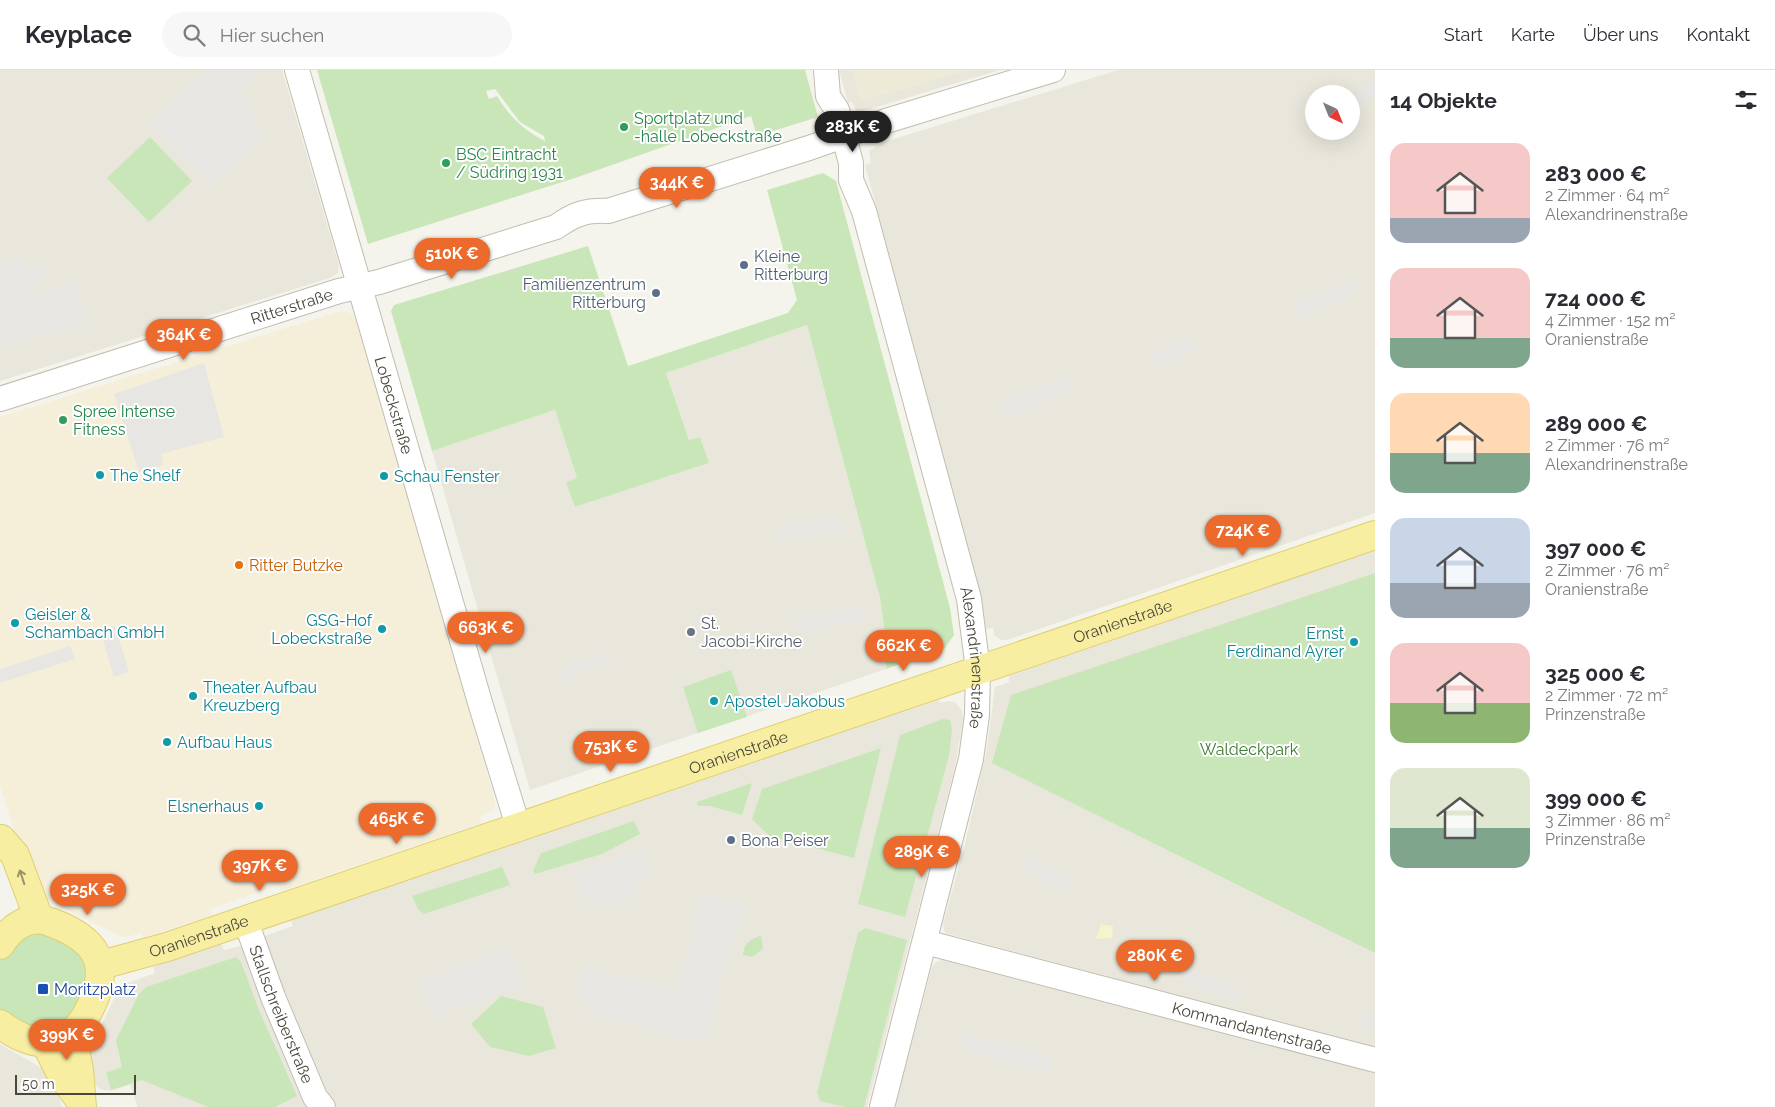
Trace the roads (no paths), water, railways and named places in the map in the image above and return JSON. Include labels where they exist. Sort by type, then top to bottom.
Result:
[{"type":"main road","name":"Oranienstraße","points":[[101,966],[145,954],[1375,535]]},
{"type":"main road","points":[[0,840],[15,855],[18,930]]},
{"type":"main road","points":[[0,868],[10,896],[18,930]]},
{"type":"main road","points":[[0,1024],[30,1041],[46,1044],[59,1041],[72,1035],[84,1021],[100,984],[101,966],[94,950],[80,936],[63,926],[18,930]]},
{"type":"main road","points":[[72,1035],[79,1070],[81,1103]]},
{"type":"main road","points":[[46,1044],[62,1076],[81,1103]]},
{"type":"street","name":"Lobeckstraße","points":[[297,70],[518,826]]},
{"type":"street","name":"Ritterstraße","points":[[0,399],[556,227],[576,229],[592,224],[608,211],[1053,70]]},
{"type":"street","name":"Alexandrinenstraße","points":[[826,72],[828,96],[836,110],[851,163],[861,182],[864,211],[969,599],[978,670],[977,715],[971,759],[882,1107]]},
{"type":"street","name":"Stallschreiberstraße","points":[[245,920],[276,1005],[315,1097],[323,1107]]},
{"type":"street","name":"Kommandantenstraße","points":[[925,942],[1375,1060]]},
{"type":"place","name":"Sportplatz und -halle Lobeckstraße","points":[[624,127]]},
{"type":"place","name":"BSC Eintracht / Südring 1931","points":[[446,163]]},
{"type":"place","name":"Kleine Ritterburg","points":[[744,265]]},
{"type":"place","name":"Familienzentrum Ritterburg","points":[[656,293]]},
{"type":"place","name":"Spree Intense Fitness","points":[[63,420]]},
{"type":"place","name":"The Shelf","points":[[100,475]]},
{"type":"place","name":"Schau Fenster","points":[[384,476]]},
{"type":"place","name":"Ritter Butzke","points":[[239,565]]},
{"type":"place","name":"Geisler & Schambach GmbH","points":[[15,623]]},
{"type":"place","name":"GSG-Hof Lobeckstraße","points":[[382,629]]},
{"type":"place","name":"St. Jacobi-Kirche","points":[[691,632]]},
{"type":"place","name":"Ernst Ferdinand Ayrer","points":[[1354,642]]},
{"type":"place","name":"Theater Aufbau Kreuzberg","points":[[193,696]]},
{"type":"place","name":"Apostel Jakobus","points":[[714,701]]},
{"type":"place","name":"Aufbau Haus","points":[[167,742]]},
{"type":"place","name":"Elsnerhaus","points":[[259,806]]},
{"type":"place","name":"Bona Peiser","points":[[731,840]]},
{"type":"place","name":"Moritzplatz","points":[[43,989]]},
{"type":"park label","name":"Waldeckpark","points":[[1249,749]]}]
